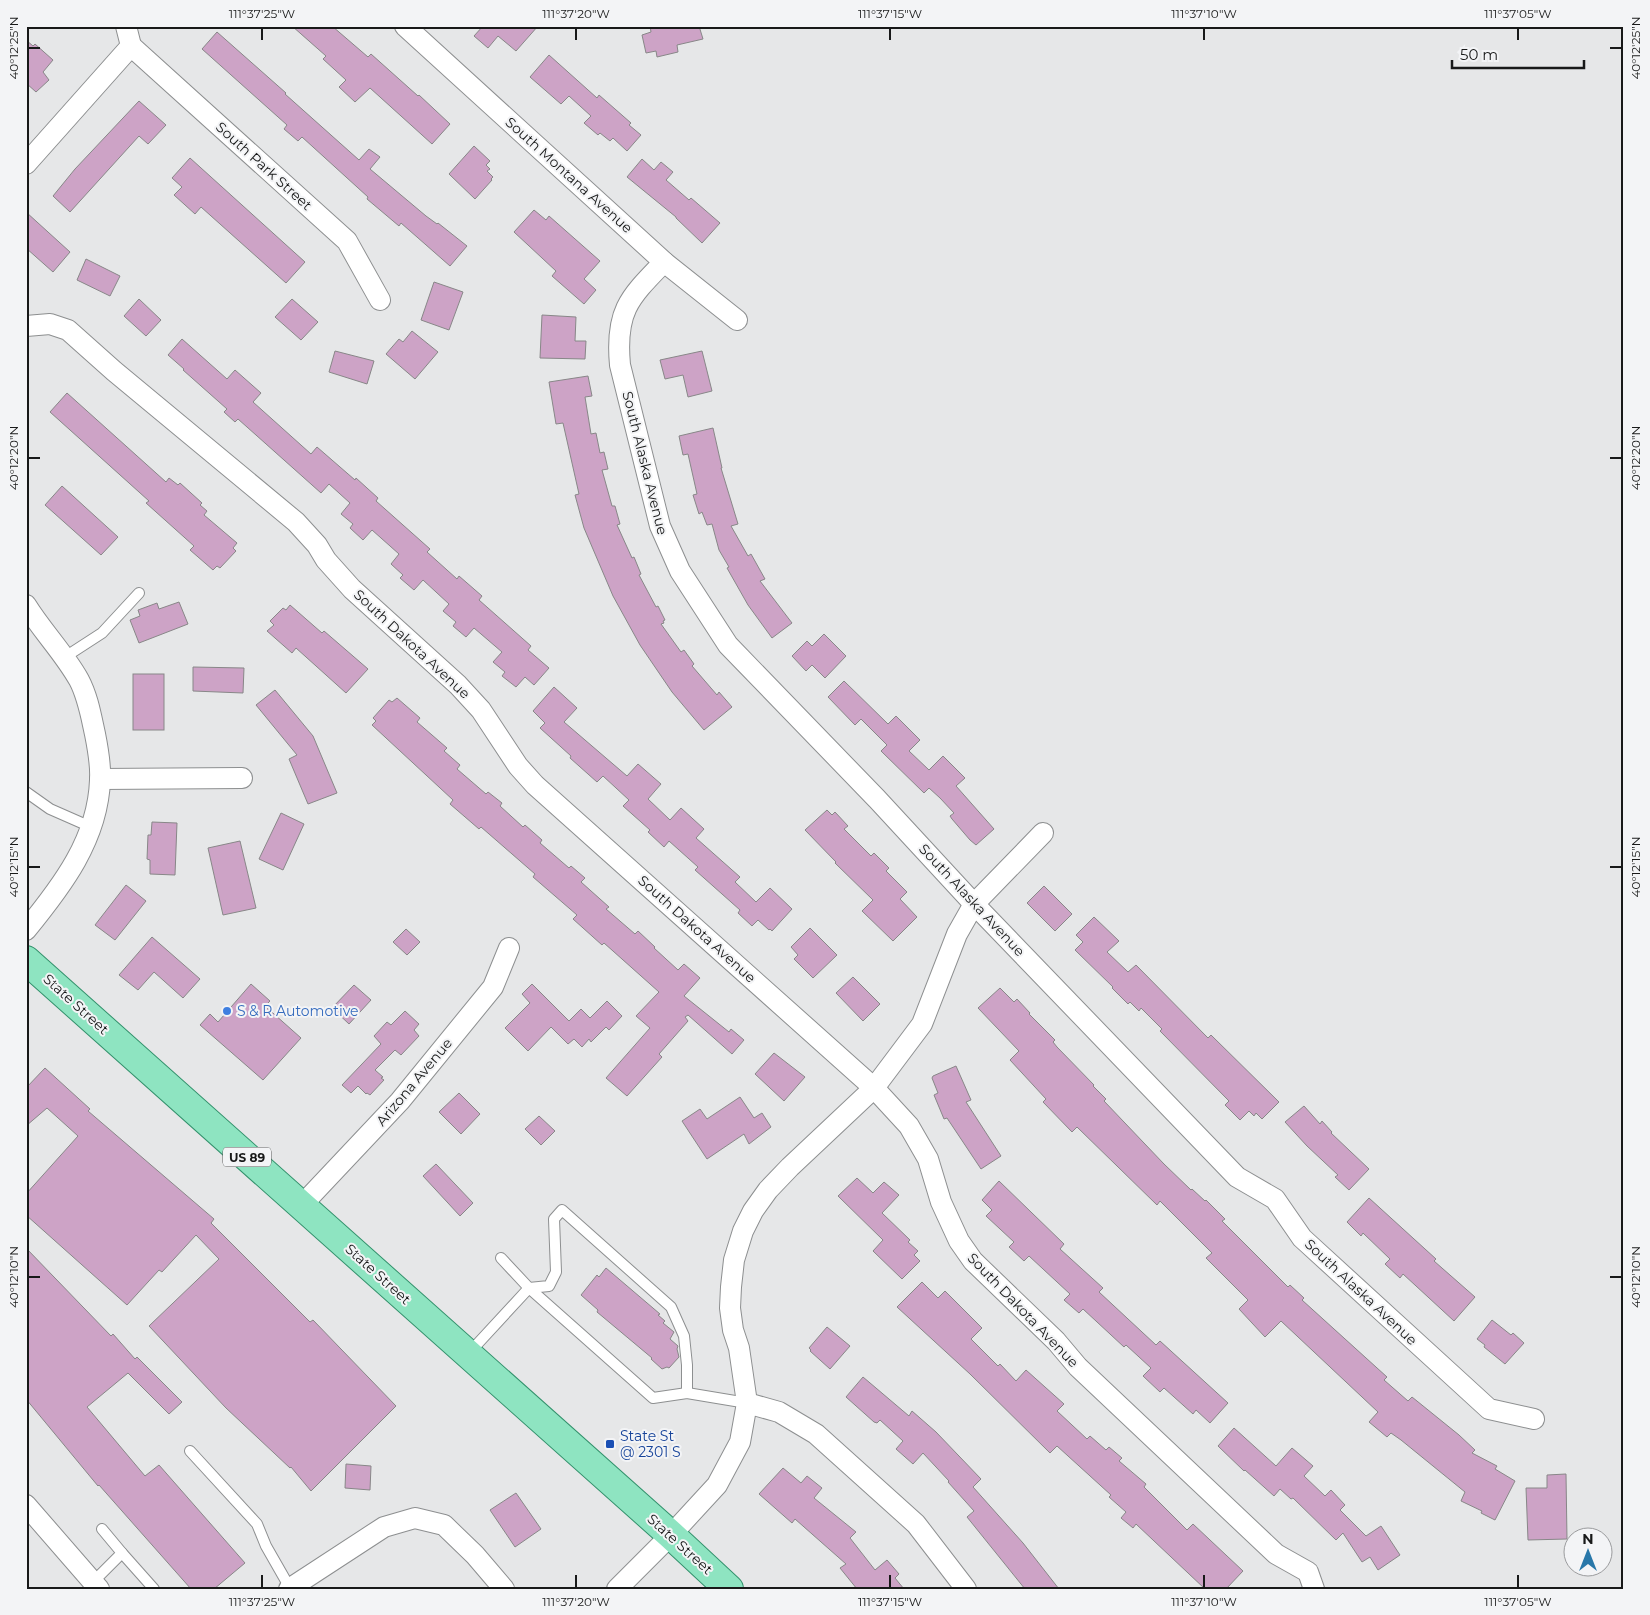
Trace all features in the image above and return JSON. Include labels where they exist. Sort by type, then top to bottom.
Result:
[{"type":"main road","name":"State Street","points":[[26,960],[671,1535],[729,1589]]},
{"type":"street","points":[[26,164],[130,46],[126,26]]},
{"type":"street","name":"South Montana Avenue","points":[[405,26],[664,262],[737,320]]},
{"type":"street","name":"South Park Street","points":[[130,46],[347,241],[380,300]]},
{"type":"street","name":"South Alaska Avenue","points":[[664,262],[632,296],[626,307],[618,342],[620,365],[666,544],[690,587],[728,645],[1237,1178],[1275,1199],[1302,1238],[1489,1409],[1534,1419]]},
{"type":"street","name":"South Dakota Avenue","points":[[26,326],[50,324],[68,330],[114,371],[296,522],[352,589],[458,684],[476,703],[518,766],[534,785],[874,1088],[909,1126],[928,1159],[941,1202],[959,1241],[973,1261],[1056,1341],[1078,1367],[1276,1554],[1308,1572],[1315,1588]]},
{"type":"street","points":[[26,605],[65,657],[80,682],[89,708],[98,749],[100,779],[96,812],[85,844],[57,893],[26,930]]},
{"type":"street","points":[[100,779],[242,778]]},
{"type":"street","points":[[618,1589],[717,1485],[740,1442],[746,1403],[739,1348],[733,1330],[730,1308],[734,1260],[743,1231],[753,1211],[768,1190],[790,1166],[874,1088],[922,1024],[957,934],[974,904],[1043,833]]},
{"type":"street","name":"Arizona Avenue","points":[[302,1205],[400,1101],[493,987],[509,948]]},
{"type":"street","points":[[746,1403],[779,1412],[816,1434],[916,1524],[966,1589]]},
{"type":"street","points":[[26,1505],[96,1585]]},
{"type":"street","points":[[289,1588],[384,1527],[415,1518],[444,1525],[475,1555],[504,1589]]},
{"type":"lane","points":[[65,657],[102,633],[139,593]]},
{"type":"lane","points":[[26,792],[50,809],[90,827]]},
{"type":"lane","points":[[468,1354],[529,1288],[549,1286],[556,1272],[554,1219],[562,1210],[671,1307],[684,1336],[687,1393]]},
{"type":"lane","points":[[501,1258],[529,1288],[652,1398],[687,1393],[746,1403]]},
{"type":"lane","points":[[190,1451],[257,1524],[266,1546],[289,1588]]},
{"type":"lane","points":[[102,1529],[154,1589]]},
{"type":"lane","points":[[96,1585],[122,1553]]},
{"type":"building","points":[[292,26],[332,26],[368,57],[371,54],[450,124],[432,144],[370,88],[355,102],[339,87],[346,80],[323,59],[326,56]]},
{"type":"building","points":[[483,26],[538,26],[516,51],[498,36],[488,48],[474,36]]},
{"type":"building","points":[[650,26],[699,26],[703,39],[677,45],[678,52],[657,57],[656,51],[646,53],[642,35],[651,32]]},
{"type":"building","points":[[217,32],[359,160],[369,149],[380,157],[370,169],[426,216],[467,246],[450,266],[401,223],[399,226],[367,199],[368,197],[302,137],[298,141],[284,129],[287,125],[202,49]]},
{"type":"building","points":[[26,40],[33,46],[35,44],[53,60],[43,72],[49,80],[36,92],[26,83]]},
{"type":"building","points":[[549,55],[597,98],[599,95],[631,123],[629,125],[641,135],[627,151],[613,138],[610,141],[600,133],[598,135],[584,123],[591,116],[569,96],[561,104],[530,77]]},
{"type":"building","points":[[139,101],[166,125],[148,144],[139,136],[70,212],[53,196],[75,169]]},
{"type":"building","points":[[474,146],[490,161],[486,165],[490,169],[487,171],[493,177],[475,199],[449,174]]},
{"type":"building","points":[[190,158],[305,262],[286,283],[201,207],[195,214],[174,195],[182,187],[172,178]]},
{"type":"building","points":[[642,159],[654,170],[661,162],[673,172],[666,180],[720,223],[702,243],[676,217],[627,177]]},
{"type":"building","points":[[534,210],[546,220],[549,216],[600,261],[584,279],[596,290],[584,304],[552,276],[556,271],[514,232]]},
{"type":"building","points":[[26,212],[70,252],[53,272],[26,248]]},
{"type":"building","points":[[86,259],[120,276],[110,296],[77,280]]},
{"type":"building","points":[[434,282],[463,292],[449,330],[421,320]]},
{"type":"building","points":[[139,299],[161,320],[146,336],[124,316]]},
{"type":"building","points":[[292,299],[318,322],[301,340],[275,317]]},
{"type":"building","points":[[542,315],[576,317],[575,341],[586,341],[585,359],[540,358]]},
{"type":"building","points":[[412,331],[438,352],[415,379],[386,354],[399,339],[403,342]]},
{"type":"building","points":[[182,339],[227,379],[235,370],[261,393],[253,402],[311,454],[317,447],[355,480],[356,478],[378,498],[376,501],[430,549],[427,552],[457,579],[459,576],[482,596],[479,600],[531,646],[528,650],[549,668],[534,685],[525,677],[516,687],[502,676],[505,672],[493,662],[502,652],[474,628],[466,637],[453,626],[456,622],[443,611],[449,604],[423,580],[414,590],[400,578],[403,575],[391,564],[399,554],[372,530],[363,540],[350,528],[353,524],[341,514],[350,503],[329,484],[321,493],[238,419],[235,422],[224,412],[227,409],[168,355]]},
{"type":"building","points":[[335,351],[374,361],[367,384],[329,372]]},
{"type":"building","points":[[702,351],[712,391],[688,397],[683,375],[665,379],[660,360]]},
{"type":"building","points":[[588,376],[592,396],[585,397],[591,434],[596,433],[600,453],[604,452],[608,469],[602,470],[612,506],[615,506],[620,524],[617,525],[632,558],[634,557],[641,574],[639,575],[665,620],[661,624],[681,652],[684,650],[694,664],[692,666],[717,695],[719,692],[732,707],[704,730],[672,692],[640,645],[613,596],[584,528],[575,495],[579,494],[563,423],[556,424],[549,382]]},
{"type":"building","points":[[67,393],[166,482],[169,478],[178,485],[180,483],[202,503],[200,505],[207,511],[204,515],[237,543],[233,548],[236,551],[220,568],[217,566],[213,570],[190,550],[194,546],[146,503],[149,501],[50,412]]},
{"type":"building","points":[[713,428],[721,468],[738,524],[731,526],[748,556],[751,554],[765,579],[760,581],[792,623],[772,638],[748,605],[727,568],[729,567],[719,550],[712,524],[707,525],[702,512],[699,514],[693,495],[697,494],[688,454],[683,455],[679,436]]},
{"type":"building","points":[[62,486],[118,537],[101,555],[45,505]]},
{"type":"building","points":[[179,602],[188,624],[139,643],[130,620],[140,616],[138,610],[157,603],[159,609]]},
{"type":"building","points":[[290,605],[368,669],[346,693],[296,648],[292,653],[267,631],[274,625],[270,621],[283,608],[286,610]]},
{"type":"building","points":[[824,634],[846,656],[825,678],[812,665],[806,671],[792,656],[807,641],[812,646]]},
{"type":"building","points":[[193,667],[244,668],[243,693],[193,691]]},
{"type":"building","points":[[133,674],[164,674],[164,730],[133,730]]},
{"type":"building","points":[[844,681],[888,724],[896,716],[920,740],[909,751],[929,770],[943,756],[965,778],[956,786],[994,829],[976,845],[970,840],[950,816],[954,813],[940,798],[929,788],[924,793],[881,751],[887,745],[861,719],[855,725],[828,697]]},
{"type":"building","points":[[554,687],[577,708],[564,722],[627,776],[638,764],[661,784],[648,799],[670,820],[681,808],[704,829],[696,838],[740,877],[735,882],[756,902],[770,888],[792,909],[772,931],[758,920],[752,926],[738,913],[740,910],[695,870],[698,867],[669,841],[664,847],[648,832],[650,830],[623,806],[629,800],[603,776],[597,782],[540,728],[545,723],[533,711]]},
{"type":"building","points":[[275,690],[313,736],[337,793],[308,804],[289,759],[297,755],[256,705]]},
{"type":"building","points":[[397,698],[420,718],[417,722],[447,748],[444,751],[460,765],[457,769],[486,794],[488,792],[502,803],[500,806],[523,827],[525,825],[542,840],[540,843],[569,868],[571,866],[585,878],[581,882],[609,907],[606,909],[635,934],[638,931],[678,970],[684,964],[700,978],[684,996],[729,1032],[731,1029],[744,1040],[732,1054],[688,1015],[685,1017],[688,1021],[659,1054],[662,1057],[627,1096],[606,1078],[650,1028],[636,1016],[659,992],[604,943],[602,945],[573,919],[577,915],[533,877],[535,874],[481,827],[479,829],[450,804],[453,800],[372,725],[376,721],[373,718],[389,700],[392,702]]},
{"type":"building","points":[[827,810],[832,815],[835,812],[848,826],[844,829],[871,856],[874,853],[889,868],[886,871],[907,892],[900,899],[917,917],[893,941],[862,911],[873,900],[805,830]]},
{"type":"building","points":[[281,813],[304,824],[283,870],[259,859]]},
{"type":"building","points":[[152,822],[177,823],[175,875],[150,874],[150,860],[147,859],[148,835],[151,835]]},
{"type":"building","points":[[240,841],[256,908],[223,915],[208,848]]},
{"type":"building","points":[[126,885],[146,901],[115,940],[95,925]]},
{"type":"building","points":[[1044,886],[1072,914],[1055,931],[1027,903]]},
{"type":"building","points":[[1094,917],[1119,941],[1107,952],[1128,972],[1136,965],[1208,1038],[1211,1035],[1279,1102],[1262,1119],[1256,1113],[1254,1116],[1249,1111],[1240,1120],[1225,1105],[1229,1101],[1160,1031],[1162,1029],[1141,1008],[1139,1011],[1130,1002],[1128,1004],[1075,950],[1083,942],[1076,935]]},
{"type":"building","points":[[810,928],[837,955],[813,978],[794,959],[798,955],[791,947]]},
{"type":"building","points":[[406,929],[420,942],[407,955],[393,942]]},
{"type":"building","points":[[152,937],[200,979],[183,998],[154,972],[138,990],[119,975]]},
{"type":"building","points":[[853,977],[880,1004],[863,1021],[836,993]]},
{"type":"building","points":[[251,984],[270,1001],[265,1006],[301,1038],[263,1080],[200,1025],[210,1014],[218,1022]]},
{"type":"building","points":[[532,984],[569,1021],[581,1009],[590,1018],[607,1001],[622,1016],[609,1030],[606,1027],[591,1042],[589,1039],[582,1047],[574,1039],[568,1044],[551,1027],[528,1051],[505,1028],[530,1003],[522,994]]},
{"type":"building","points":[[354,985],[371,1000],[349,1024],[332,1008]]},
{"type":"building","points":[[1000,988],[1014,1002],[1017,999],[1055,1040],[1053,1042],[1057,1047],[1106,1099],[1104,1101],[1164,1164],[1191,1190],[1206,1200],[1225,1219],[1222,1221],[1288,1287],[1290,1285],[1304,1298],[1302,1300],[1387,1377],[1384,1380],[1408,1401],[1412,1397],[1459,1435],[1475,1450],[1472,1453],[1497,1466],[1495,1469],[1515,1481],[1495,1520],[1481,1513],[1482,1511],[1461,1501],[1465,1492],[1401,1440],[1391,1433],[1387,1437],[1369,1422],[1378,1412],[1281,1321],[1265,1337],[1239,1309],[1248,1300],[1206,1258],[1212,1253],[1160,1201],[1157,1205],[1077,1127],[1072,1132],[1043,1102],[1046,1099],[1010,1060],[1019,1051],[978,1008]]},
{"type":"building","points":[[405,1011],[419,1024],[414,1030],[419,1036],[401,1055],[395,1050],[375,1070],[384,1080],[370,1095],[366,1094],[358,1086],[351,1093],[342,1085],[381,1044],[374,1036],[387,1022],[391,1025]]},
{"type":"building","points":[[774,1053],[805,1077],[784,1101],[755,1074]]},
{"type":"building","points":[[956,1066],[971,1100],[966,1102],[1001,1156],[981,1169],[947,1118],[944,1119],[934,1095],[938,1093],[932,1078],[933,1076]]},
{"type":"building","points":[[45,1068],[90,1109],[88,1111],[214,1219],[211,1223],[310,1322],[313,1320],[396,1406],[311,1491],[291,1467],[226,1408],[149,1326],[219,1259],[196,1235],[162,1272],[159,1270],[127,1305],[26,1215],[26,1194],[78,1136],[47,1108],[26,1126],[26,1088]]},
{"type":"building","points":[[459,1093],[480,1114],[461,1134],[439,1112]]},
{"type":"building","points":[[740,1097],[754,1118],[762,1113],[771,1127],[749,1144],[744,1134],[707,1159],[682,1121],[700,1109],[707,1119]]},
{"type":"building","points":[[1304,1106],[1320,1124],[1322,1121],[1331,1133],[1369,1169],[1349,1190],[1335,1177],[1338,1175],[1285,1122]]},
{"type":"building","points":[[539,1116],[555,1131],[541,1145],[525,1129]]},
{"type":"building","points":[[436,1164],[473,1203],[460,1216],[423,1176]]},
{"type":"building","points":[[857,1178],[873,1193],[884,1182],[899,1195],[882,1213],[910,1240],[908,1242],[918,1251],[914,1255],[920,1261],[902,1279],[873,1251],[883,1240],[838,1196]]},
{"type":"building","points":[[999,1181],[1064,1244],[1060,1249],[1103,1288],[1099,1292],[1156,1345],[1160,1341],[1228,1403],[1210,1423],[1196,1410],[1193,1414],[1164,1388],[1160,1392],[1143,1376],[1151,1368],[1126,1345],[1124,1347],[1083,1309],[1079,1313],[1064,1300],[1070,1294],[1029,1256],[1024,1261],[1009,1247],[1014,1242],[986,1216],[992,1210],[982,1200]]},
{"type":"building","points":[[1369,1198],[1436,1259],[1434,1261],[1475,1297],[1454,1321],[1403,1274],[1400,1278],[1385,1264],[1390,1259],[1363,1233],[1361,1236],[1347,1222]]},
{"type":"building","points":[[26,1248],[111,1336],[113,1334],[135,1359],[137,1357],[182,1402],[169,1414],[128,1373],[87,1407],[145,1476],[159,1465],[245,1563],[214,1589],[191,1589],[98,1486],[26,1399]]},
{"type":"building","points":[[606,1268],[660,1314],[658,1315],[665,1321],[663,1323],[674,1332],[670,1339],[678,1346],[679,1357],[669,1368],[662,1369],[652,1358],[597,1312],[598,1310],[581,1295],[597,1275],[599,1277]]},
{"type":"building","points":[[922,1282],[938,1298],[945,1291],[982,1328],[971,1339],[998,1366],[1000,1364],[1016,1381],[1026,1370],[1064,1404],[1057,1411],[1087,1439],[1090,1436],[1106,1450],[1109,1447],[1122,1458],[1119,1461],[1146,1484],[1144,1487],[1187,1530],[1193,1524],[1243,1571],[1226,1589],[1205,1589],[1136,1524],[1133,1528],[1121,1518],[1126,1512],[1109,1497],[1111,1495],[1057,1446],[1050,1453],[970,1374],[897,1307]]},
{"type":"building","points":[[1492,1320],[1511,1335],[1513,1333],[1524,1343],[1505,1364],[1477,1339]]},
{"type":"building","points":[[827,1327],[850,1346],[830,1369],[809,1348]]},
{"type":"building","points":[[863,1377],[909,1416],[912,1411],[936,1432],[981,1479],[973,1487],[1023,1543],[1059,1589],[1025,1589],[967,1517],[974,1511],[923,1453],[913,1464],[896,1449],[903,1441],[880,1420],[877,1423],[874,1422],[846,1397]]},
{"type":"building","points":[[1234,1428],[1276,1466],[1292,1448],[1313,1466],[1304,1476],[1325,1496],[1331,1490],[1345,1505],[1340,1510],[1366,1536],[1381,1526],[1400,1555],[1378,1570],[1370,1557],[1362,1562],[1343,1533],[1336,1540],[1293,1498],[1291,1499],[1280,1489],[1274,1496],[1218,1446]]},
{"type":"building","points":[[346,1464],[371,1466],[370,1490],[345,1488]]},
{"type":"building","points":[[783,1468],[801,1483],[807,1476],[822,1488],[814,1498],[856,1532],[850,1538],[875,1570],[887,1560],[899,1574],[895,1578],[904,1589],[857,1589],[840,1568],[846,1564],[795,1519],[792,1523],[759,1494]]},
{"type":"building","points":[[1566,1474],[1567,1528],[1562,1528],[1562,1539],[1528,1540],[1526,1488],[1547,1488],[1547,1475]]},
{"type":"building","points":[[516,1493],[541,1529],[515,1547],[490,1510]]},
{"type":"place","name":"S & R Automotive","points":[[227,1011]]},
{"type":"place","name":"State St @ 2301 S","points":[[610,1444]]}]
